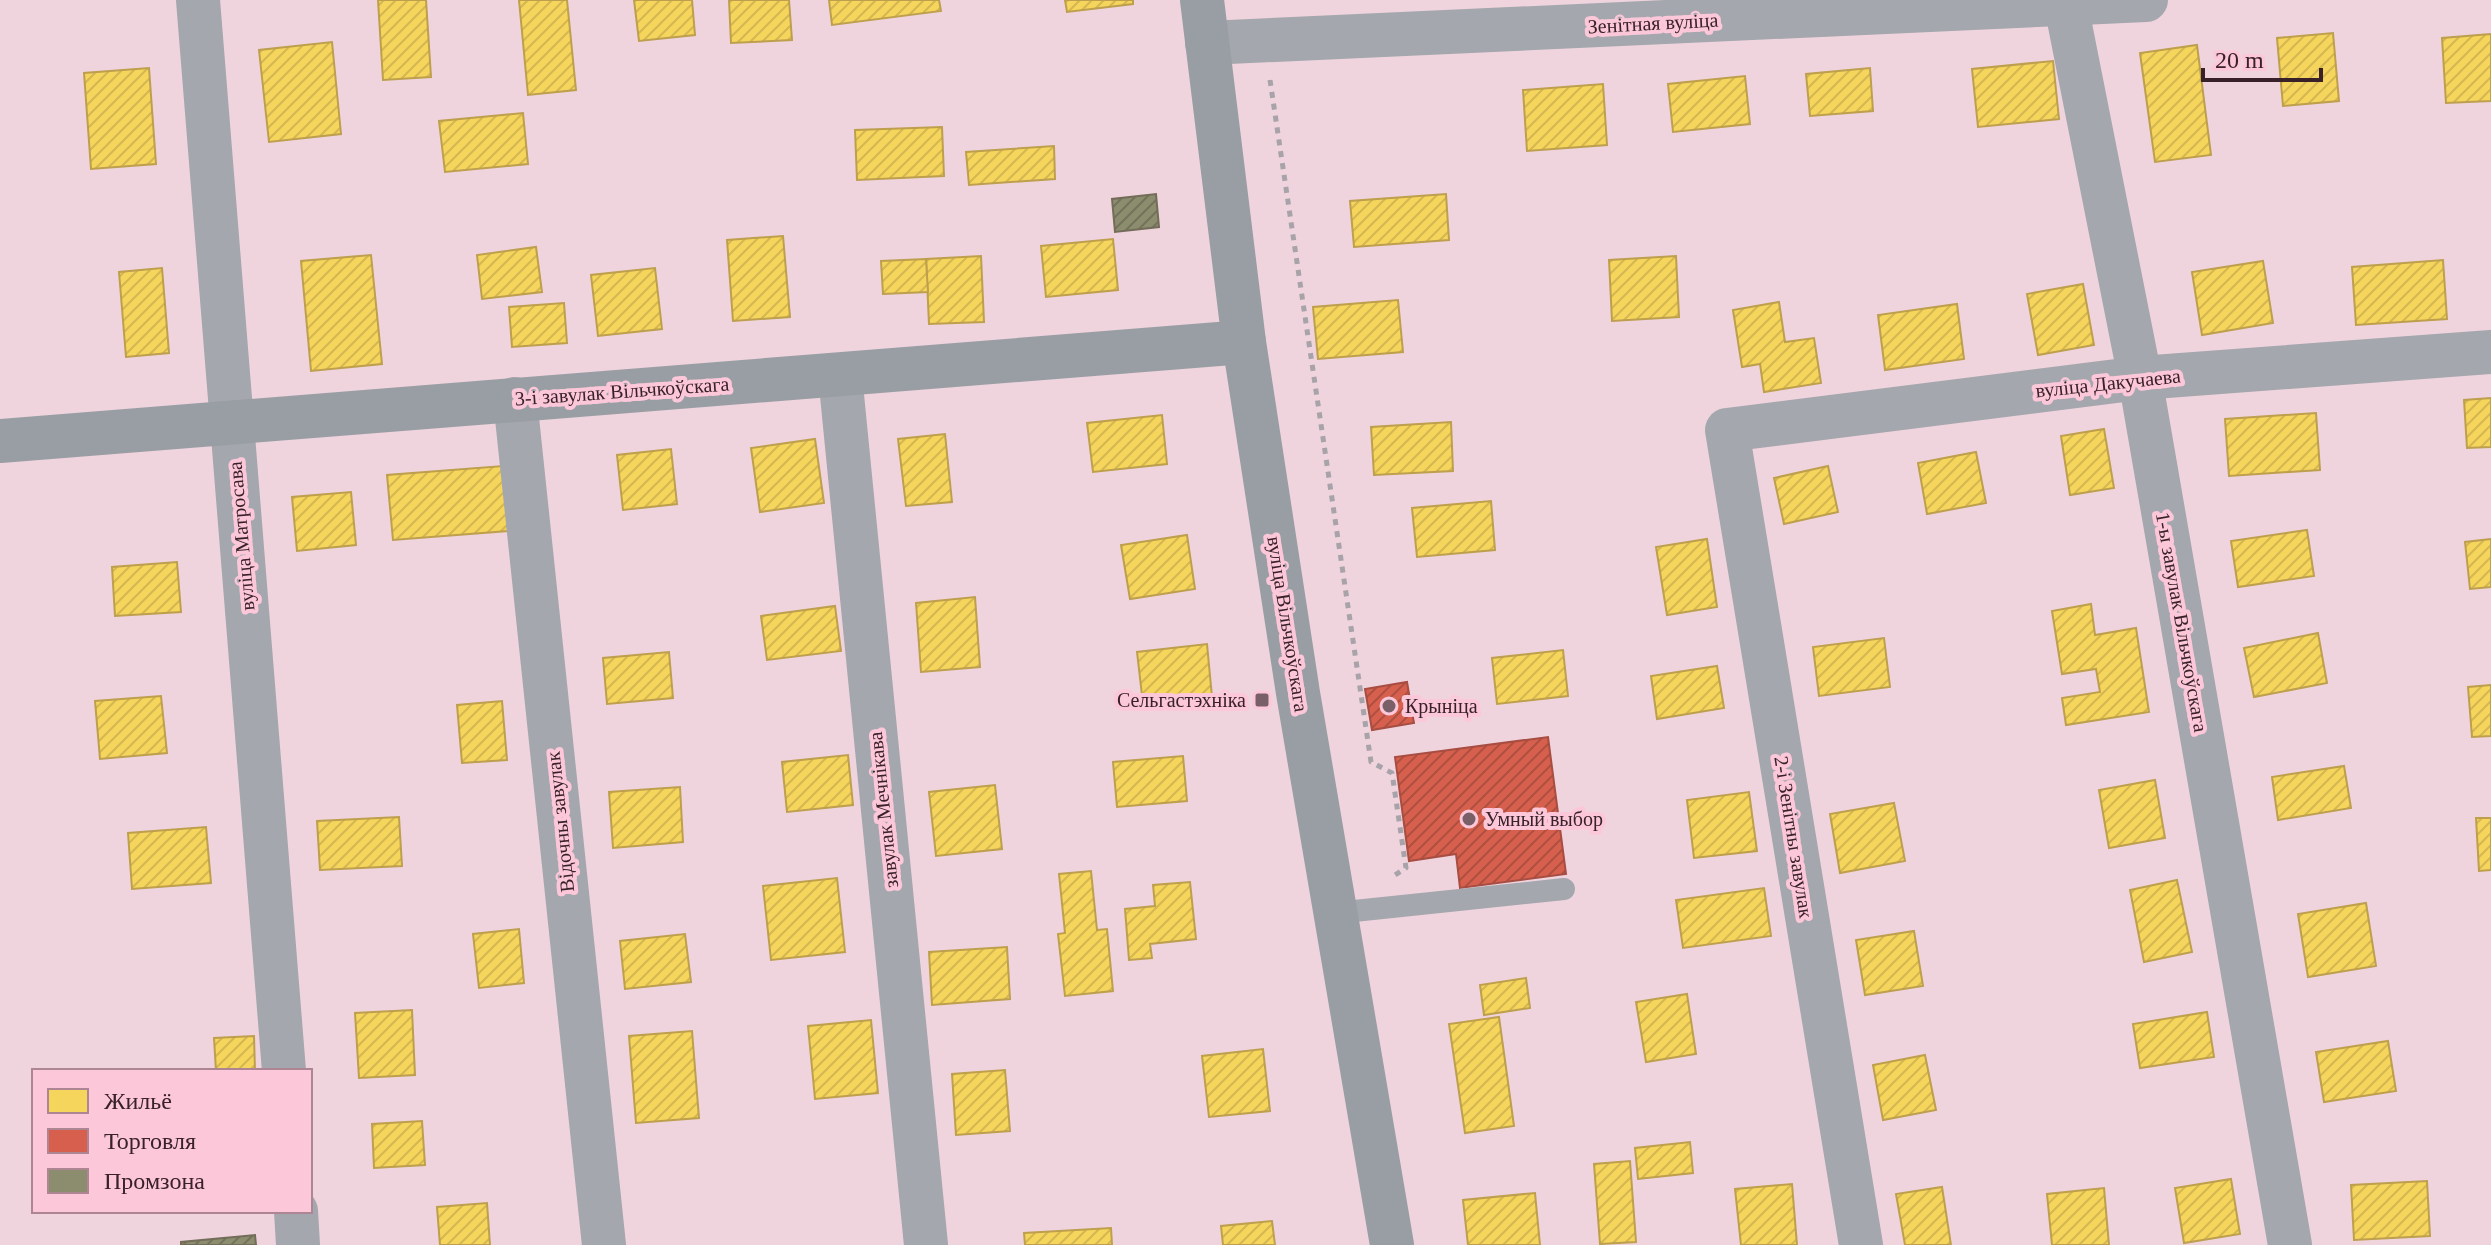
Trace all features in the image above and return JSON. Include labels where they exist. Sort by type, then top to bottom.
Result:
[{"type":"main road","name":"вуліца Вільчкоўскага","points":[[1202,0],[1244,342],[1335,913],[1392,1245]]},
{"type":"main road","name":"3-і завулак Вільчкоўскага","points":[[0,441],[1244,342]]},
{"type":"street","name":"вуліца Матросава","points":[[198,0],[284,1069]]},
{"type":"street","name":"Зенітная вуліца","points":[[1207,43],[2146,0]]},
{"type":"street","name":"1-ы завулак Вільчкоўскага","points":[[2066,2],[2140,378],[2290,1245]]},
{"type":"street","name":"вуліца Дакучаева","points":[[1727,430],[2140,378],[2491,352]]},
{"type":"street","name":"завулак Мечнікава","points":[[840,375],[926,1245]]},
{"type":"street","name":"Відочны завулак","points":[[515,399],[604,1245]]},
{"type":"street","name":"2-і Зенітны завулак","points":[[1727,430],[1861,1245]]},
{"type":"street","points":[[296,1213],[298,1245]]},
{"type":"lane","points":[[1335,913],[1564,889]]},
{"type":"path","points":[[1265,41],[1371,762],[1392,773],[1406,868],[1381,883],[1383,908]]},
{"type":"building: Жильё","points":[[378,0],[426,0],[431,77],[383,80]]},
{"type":"building: Жильё","points":[[519,0],[567,0],[576,90],[528,95]]},
{"type":"building: Жильё","points":[[634,0],[692,0],[695,35],[639,41]]},
{"type":"building: Жильё","points":[[729,0],[789,0],[792,40],[731,43]]},
{"type":"building: Жильё","points":[[829,0],[939,0],[941,11],[832,25]]},
{"type":"building: Жильё","points":[[1065,0],[1133,0],[1133,4],[1067,12]]},
{"type":"building: Жильё","points":[[2333,33],[2339,101],[2283,106],[2277,38]]},
{"type":"building: Жильё","points":[[2491,34],[2491,101],[2446,103],[2442,38]]},
{"type":"building: Жильё","points":[[332,42],[341,134],[269,142],[259,50]]},
{"type":"building: Жильё","points":[[2197,45],[2211,155],[2155,162],[2140,53]]},
{"type":"building: Жильё","points":[[2053,61],[2059,119],[1978,127],[1972,69]]},
{"type":"building: Жильё","points":[[149,68],[156,164],[91,169],[84,73]]},
{"type":"building: Жильё","points":[[1870,68],[1873,111],[1810,116],[1806,74]]},
{"type":"building: Жильё","points":[[1745,76],[1750,124],[1673,132],[1668,84]]},
{"type":"building: Жильё","points":[[1603,84],[1607,145],[1527,151],[1523,90]]},
{"type":"building: Жильё","points":[[523,113],[528,164],[445,172],[439,121]]},
{"type":"building: Жильё","points":[[942,127],[944,176],[857,180],[855,130]]},
{"type":"building: Жильё","points":[[1054,146],[1055,179],[969,185],[966,152]]},
{"type":"building: Жильё","points":[[1446,194],[1449,240],[1354,247],[1350,201]]},
{"type":"building: Жильё","points":[[783,236],[790,317],[733,321],[727,240]]},
{"type":"building: Жильё","points":[[1113,239],[1118,290],[1046,297],[1041,246]]},
{"type":"building: Жильё","points":[[536,247],[542,292],[482,299],[477,255]]},
{"type":"building: Жильё","points":[[371,255],[382,364],[311,371],[301,261]]},
{"type":"building: Жильё","points":[[981,256],[984,322],[929,324],[926,259]]},
{"type":"building: Жильё","points":[[1676,256],[1679,317],[1612,321],[1609,260]]},
{"type":"building: Жильё","points":[[926,259],[928,292],[883,294],[881,261]]},
{"type":"building: Жильё","points":[[2443,260],[2447,319],[2356,325],[2352,267]]},
{"type":"building: Жильё","points":[[2263,261],[2273,323],[2202,335],[2192,272]]},
{"type":"building: Жильё","points":[[162,268],[169,353],[126,357],[119,272]]},
{"type":"building: Жильё","points":[[655,268],[662,329],[598,336],[591,275]]},
{"type":"building: Жильё","points":[[2083,284],[2094,345],[2038,355],[2027,294]]},
{"type":"building: Жильё","points":[[1398,300],[1403,352],[1318,359],[1313,307]]},
{"type":"building: Жильё","points":[[1779,302],[1785,342],[1814,338],[1821,383],[1764,392],[1760,364],[1742,367],[1733,310]]},
{"type":"building: Жильё","points":[[564,303],[567,343],[512,347],[509,307]]},
{"type":"building: Жильё","points":[[1957,304],[1964,359],[1885,370],[1878,315]]},
{"type":"building: Жильё","points":[[2491,398],[2491,447],[2467,448],[2464,400]]},
{"type":"building: Жильё","points":[[2316,413],[2320,470],[2229,476],[2225,419]]},
{"type":"building: Жильё","points":[[1162,415],[1167,464],[1093,472],[1087,423]]},
{"type":"building: Жильё","points":[[1451,422],[1453,471],[1374,475],[1371,427]]},
{"type":"building: Жильё","points":[[2104,429],[2114,488],[2070,495],[2061,436]]},
{"type":"building: Жильё","points":[[945,434],[952,502],[906,506],[898,439]]},
{"type":"building: Жильё","points":[[815,439],[824,503],[760,512],[751,448]]},
{"type":"building: Жильё","points":[[671,449],[677,504],[623,510],[617,455]]},
{"type":"building: Жильё","points":[[1976,452],[1986,503],[1927,514],[1918,463]]},
{"type":"building: Жильё","points":[[503,466],[508,531],[393,540],[387,475]]},
{"type":"building: Жильё","points":[[1828,466],[1838,512],[1784,524],[1774,478]]},
{"type":"building: Жильё","points":[[351,492],[356,545],[297,551],[292,497]]},
{"type":"building: Жильё","points":[[1491,501],[1495,550],[1417,557],[1412,508]]},
{"type":"building: Жильё","points":[[2307,530],[2314,576],[2238,587],[2231,541]]},
{"type":"building: Жильё","points":[[1187,535],[1195,589],[1130,599],[1121,545]]},
{"type":"building: Жильё","points":[[1707,539],[1717,607],[1667,615],[1656,547]]},
{"type":"building: Жильё","points":[[2491,539],[2491,587],[2470,589],[2465,542]]},
{"type":"building: Жильё","points":[[177,562],[181,612],[115,616],[112,567]]},
{"type":"building: Жильё","points":[[975,597],[980,667],[921,672],[916,603]]},
{"type":"building: Жильё","points":[[2091,604],[2095,635],[2136,628],[2149,712],[2066,725],[2062,698],[2100,692],[2096,669],[2062,674],[2052,611]]},
{"type":"building: Жильё","points":[[835,606],[841,651],[767,660],[761,616]]},
{"type":"building: Жильё","points":[[2318,633],[2327,683],[2254,697],[2244,648]]},
{"type":"building: Жильё","points":[[1884,638],[1890,687],[1819,696],[1813,647]]},
{"type":"building: Жильё","points":[[1207,644],[1212,697],[1143,704],[1137,652]]},
{"type":"building: Жильё","points":[[1563,650],[1568,696],[1497,704],[1492,658]]},
{"type":"building: Жильё","points":[[669,652],[673,698],[607,704],[603,658]]},
{"type":"building: Жильё","points":[[1717,666],[1724,708],[1657,719],[1651,676]]},
{"type":"building: Жильё","points":[[2491,685],[2491,736],[2472,737],[2468,687]]},
{"type":"building: Жильё","points":[[161,696],[167,753],[100,759],[95,701]]},
{"type":"building: Жильё","points":[[502,701],[507,760],[462,763],[457,705]]},
{"type":"building: Жильё","points":[[848,755],[853,805],[787,812],[782,762]]},
{"type":"building: Жильё","points":[[1183,756],[1187,801],[1117,807],[1113,762]]},
{"type":"building: Жильё","points":[[2344,766],[2351,808],[2278,820],[2272,777]]},
{"type":"building: Жильё","points":[[2155,780],[2165,838],[2109,848],[2099,790]]},
{"type":"building: Жильё","points":[[995,785],[1002,849],[936,856],[929,792]]},
{"type":"building: Жильё","points":[[680,787],[683,842],[613,848],[609,792]]},
{"type":"building: Жильё","points":[[1749,792],[1757,851],[1694,858],[1687,800]]},
{"type":"building: Жильё","points":[[1894,803],[1905,861],[1840,873],[1830,814]]},
{"type":"building: Жильё","points":[[399,817],[402,866],[320,870],[317,821]]},
{"type":"building: Жильё","points":[[2476,818],[2491,818],[2491,870],[2479,871]]},
{"type":"building: Жильё","points":[[206,827],[211,883],[132,889],[128,833]]},
{"type":"building: Жильё","points":[[1091,871],[1097,930],[1107,929],[1113,991],[1065,996],[1058,934],[1065,933],[1059,874]]},
{"type":"building: Жильё","points":[[837,878],[845,952],[771,960],[763,886]]},
{"type":"building: Жильё","points":[[2177,880],[2192,952],[2144,962],[2130,890]]},
{"type":"building: Жильё","points":[[1190,882],[1196,939],[1150,944],[1152,958],[1129,960],[1125,909],[1155,906],[1153,885]]},
{"type":"building: Жильё","points":[[1764,888],[1771,936],[1683,948],[1676,900]]},
{"type":"building: Жильё","points":[[2366,903],[2376,966],[2308,977],[2298,914]]},
{"type":"building: Жильё","points":[[519,929],[524,983],[479,988],[473,934]]},
{"type":"building: Жильё","points":[[1914,931],[1923,986],[1865,995],[1856,940]]},
{"type":"building: Жильё","points":[[685,934],[691,982],[625,989],[620,941]]},
{"type":"building: Жильё","points":[[1007,947],[1010,999],[932,1005],[929,952]]},
{"type":"building: Жильё","points":[[1526,978],[1530,1008],[1484,1015],[1480,985]]},
{"type":"building: Жильё","points":[[1687,994],[1696,1054],[1646,1062],[1636,1002]]},
{"type":"building: Жильё","points":[[412,1010],[415,1075],[359,1078],[355,1013]]},
{"type":"building: Жильё","points":[[2207,1012],[2214,1057],[2140,1068],[2133,1024]]},
{"type":"building: Жильё","points":[[1499,1017],[1514,1126],[1465,1133],[1449,1024]]},
{"type":"building: Жильё","points":[[871,1020],[878,1093],[815,1099],[808,1026]]},
{"type":"building: Жильё","points":[[692,1031],[699,1118],[636,1123],[629,1036]]},
{"type":"building: Жильё","points":[[254,1036],[255,1069],[216,1069],[214,1038]]},
{"type":"building: Жильё","points":[[2388,1041],[2396,1091],[2324,1102],[2316,1052]]},
{"type":"building: Жильё","points":[[1263,1049],[1270,1111],[1209,1117],[1202,1056]]},
{"type":"building: Жильё","points":[[1925,1055],[1936,1110],[1883,1120],[1873,1065]]},
{"type":"building: Жильё","points":[[1005,1070],[1010,1131],[956,1135],[952,1074]]},
{"type":"building: Жильё","points":[[422,1121],[425,1165],[374,1168],[372,1124]]},
{"type":"building: Жильё","points":[[1690,1142],[1693,1173],[1638,1179],[1635,1148]]},
{"type":"building: Жильё","points":[[1630,1161],[1636,1242],[1600,1244],[1594,1164]]},
{"type":"building: Жильё","points":[[2231,1179],[2240,1234],[2184,1243],[2175,1188]]},
{"type":"building: Жильё","points":[[2427,1181],[2430,1236],[2354,1240],[2351,1185]]},
{"type":"building: Жильё","points":[[1792,1184],[1797,1245],[1741,1245],[1735,1189]]},
{"type":"building: Жильё","points":[[1942,1187],[1951,1245],[1905,1245],[1896,1194]]},
{"type":"building: Жильё","points":[[2104,1188],[2109,1245],[2052,1245],[2047,1194]]},
{"type":"building: Жильё","points":[[1535,1193],[1540,1245],[1468,1245],[1463,1200]]},
{"type":"building: Жильё","points":[[487,1203],[490,1245],[440,1245],[437,1207]]},
{"type":"building: Жильё","points":[[1272,1221],[1275,1245],[1223,1245],[1221,1226]]},
{"type":"building: Жильё","points":[[1111,1228],[1112,1245],[1025,1245],[1024,1233]]},
{"type":"building: Торговля","name":"Крыніца","points":[[1407,682],[1414,723],[1372,730],[1365,689]]},
{"type":"building: Торговля","points":[[1548,737],[1566,874],[1460,888],[1456,854],[1409,861],[1395,757]]},
{"type":"building: Промзона","points":[[1156,194],[1159,227],[1115,232],[1112,199]]},
{"type":"building: Промзона","points":[[255,1235],[256,1245],[181,1245],[181,1242]]},
{"type":"place","name":"Сельгастэхніка","points":[[1262,700]]},
{"type":"place","name":"Крыніца","points":[[1389,706]]},
{"type":"place","name":"Умный выбор","points":[[1469,819]]}]
